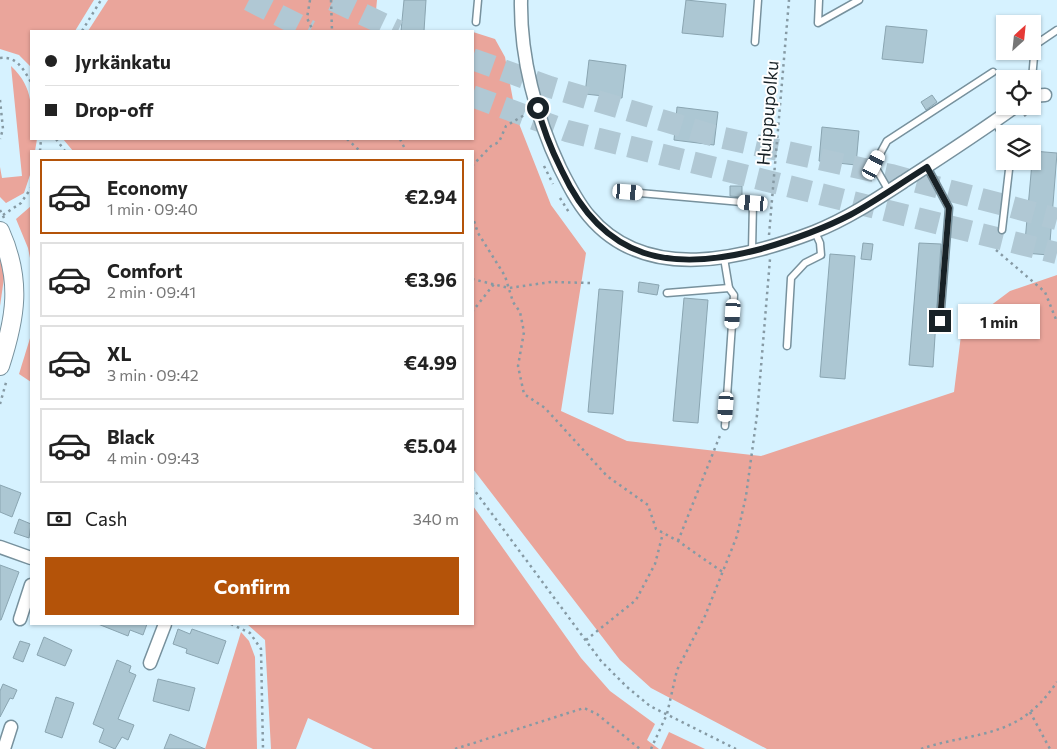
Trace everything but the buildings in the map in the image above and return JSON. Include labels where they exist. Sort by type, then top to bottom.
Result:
[{"type":"street","points":[[521,0],[525,57],[542,124],[570,188],[588,216],[617,240],[646,253],[684,261],[724,258],[752,251],[773,252],[851,214],[996,127]]},
{"type":"street","points":[[999,125],[1008,115]]},
{"type":"street","points":[[0,366],[14,319],[16,300],[11,260],[1,223]]},
{"type":"street","points":[[0,547],[30,558]]},
{"type":"street","points":[[20,619],[30,588]]},
{"type":"street","points":[[150,663],[165,625]]},
{"type":"street","points":[[4,749],[11,727]]},
{"type":"lane","points":[[476,22],[478,0]]},
{"type":"lane","points":[[755,42],[758,0]]},
{"type":"lane","points":[[818,0],[818,23],[859,0]]},
{"type":"lane","points":[[1033,70],[1035,45],[1057,30]]},
{"type":"lane","points":[[889,191],[874,165],[887,141],[993,72]]},
{"type":"lane","points":[[927,167],[949,208],[940,321]]},
{"type":"lane","points":[[1002,230],[1009,170]]},
{"type":"lane","points":[[628,192],[753,203],[752,251]]},
{"type":"lane","points":[[787,346],[791,278],[806,262],[821,255],[820,243],[815,232]]},
{"type":"lane","points":[[724,258],[729,288],[734,295],[724,426]]},
{"type":"lane","points":[[668,293],[729,288]]},
{"type":"path","points":[[83,30],[100,0]]},
{"type":"path","points":[[310,0],[306,18],[312,30]]},
{"type":"path","points":[[331,0],[332,30]]},
{"type":"path","name":"Huippupolku","points":[[773,252],[769,233],[789,0]]},
{"type":"path","points":[[0,58],[7,57],[18,62],[30,80]]},
{"type":"path","points":[[0,100],[3,129],[0,139]]},
{"type":"path","points":[[523,105],[529,123]]},
{"type":"path","points":[[474,164],[491,146],[499,142],[506,126],[526,114]]},
{"type":"path","points":[[1000,125],[1021,115]]},
{"type":"path","points":[[348,140],[359,150]]},
{"type":"path","points":[[544,165],[573,218]]},
{"type":"path","points":[[1,223],[21,203],[30,190]]},
{"type":"path","points":[[474,221],[478,233],[506,276],[513,302],[520,312],[524,332],[518,366],[524,394],[545,408],[607,476],[648,505],[656,529],[678,540],[724,574]]},
{"type":"path","points":[[996,250],[1045,292],[1057,322]]},
{"type":"path","points":[[651,749],[667,714],[677,670],[724,574],[737,536],[746,496],[757,415],[770,259],[773,252]]},
{"type":"path","points":[[761,261],[770,259]]},
{"type":"path","points":[[474,279],[509,288],[551,282],[590,283]]},
{"type":"path","points":[[474,309],[494,284]]},
{"type":"path","points":[[678,540],[724,426]]},
{"type":"path","points":[[474,490],[601,661],[627,687],[650,706],[736,749]]},
{"type":"path","points":[[586,640],[636,600],[655,564],[663,533]]},
{"type":"path","points":[[233,625],[250,633],[260,649],[263,749]]},
{"type":"path","points":[[921,749],[937,743],[995,730],[1024,717],[1045,699],[1057,682]]},
{"type":"path","points":[[456,749],[584,708],[597,714],[640,749]]},
{"type":"path","points":[[1030,712],[1041,730],[1045,744],[1050,749]]},
{"type":"shaded area","points":[[0,0],[94,0],[76,30],[30,30],[30,66],[19,55],[0,49]]},
{"type":"shaded area","points":[[108,0],[377,0],[374,30],[89,30]]},
{"type":"shaded area","points":[[474,32],[495,39],[505,57],[516,116],[551,205],[586,253],[561,411],[627,441],[761,456],[954,392],[962,327],[1010,291],[1057,275],[1057,749],[767,749],[651,688],[620,660],[474,470],[474,150],[72,150],[64,140],[474,140]]},
{"type":"shaded area","points":[[11,66],[19,74],[28,91],[30,100],[30,140],[37,140],[35,150],[30,150],[30,175],[24,193],[6,203],[0,197],[0,167],[2,178],[22,176]]},
{"type":"shaded area","points":[[30,207],[30,258],[28,248],[16,219]]},
{"type":"shaded area","points":[[0,254],[5,271],[0,306]]},
{"type":"shaded area","points":[[30,338],[30,381],[19,374]]},
{"type":"shaded area","points":[[474,507],[581,658],[610,691],[655,724],[647,740],[659,749],[373,749],[308,718],[296,749],[271,749],[265,640],[248,625],[474,625]]},
{"type":"shaded area","points":[[241,632],[249,641],[255,657],[257,749],[205,749]]},
{"type":"shaded area","points":[[669,732],[705,749],[661,749]]},
{"type":"tunnel","points":[[249,0],[308,30]]},
{"type":"tunnel","points":[[333,0],[396,30]]},
{"type":"tunnel","points":[[474,60],[550,87],[715,136],[891,175],[1057,219]]},
{"type":"tunnel","points":[[474,97],[567,131],[1057,253]]},
{"type":"route","points":[[538,108],[554,156],[570,188],[588,216],[602,230],[629,247],[663,258],[684,261],[724,258],[815,232],[851,214],[927,167],[949,208],[940,321]]}]
